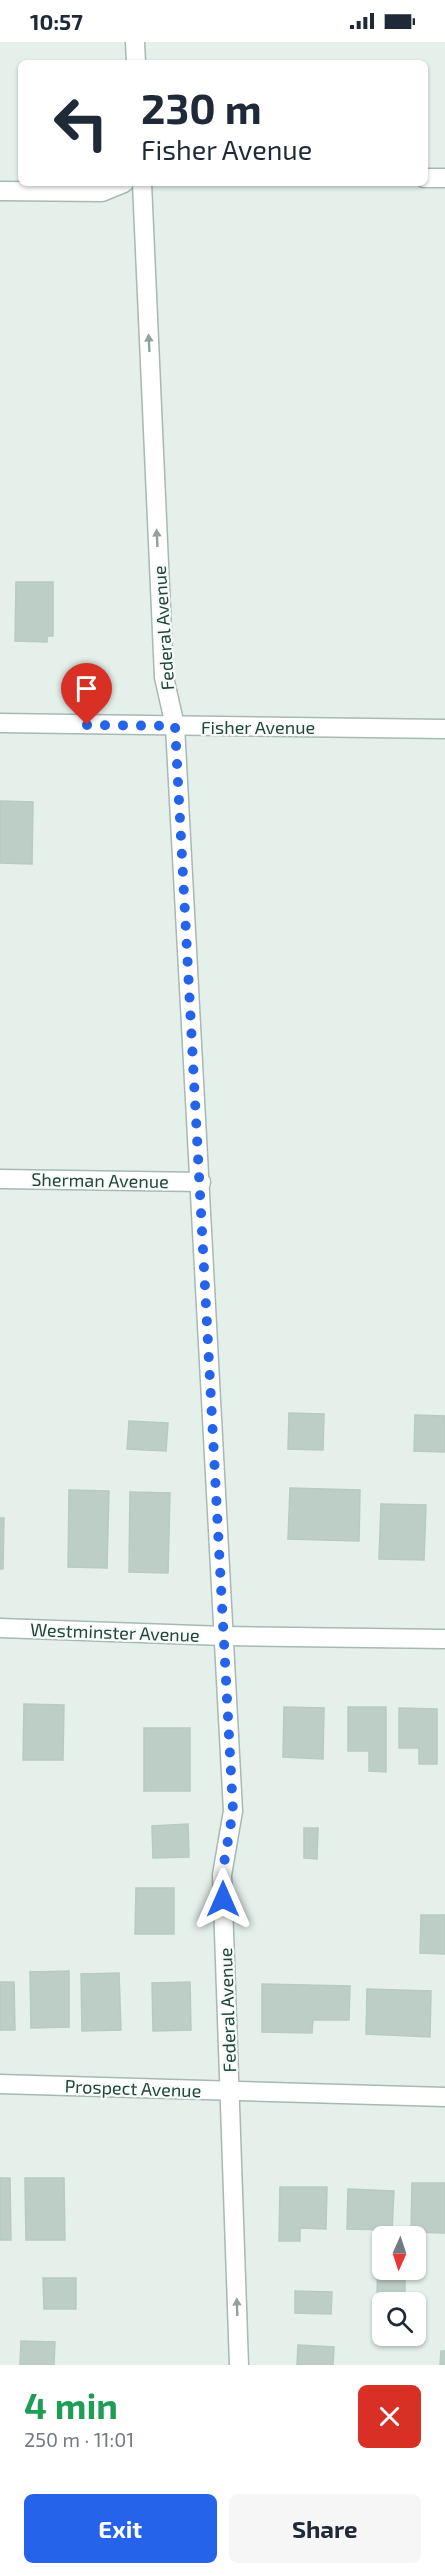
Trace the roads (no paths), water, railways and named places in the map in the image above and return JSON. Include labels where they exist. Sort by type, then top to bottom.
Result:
[{"type":"street","points":[[135,42],[136,60]]},
{"type":"street","points":[[428,178],[445,178]]},
{"type":"street","points":[[0,191],[102,192],[117,186]]},
{"type":"street","name":"Federal Avenue","points":[[141,186],[164,677],[175,726],[233,1811],[222,1875],[239,2365]]},
{"type":"street","name":"Fisher Avenue","points":[[0,723],[445,729]]},
{"type":"street","name":"Sherman Avenue","points":[[0,1179],[201,1182]]},
{"type":"street","name":"Westminster Avenue","points":[[0,1628],[225,1636],[445,1639]]},
{"type":"street","name":"Prospect Avenue","points":[[0,2084],[445,2097]]}]
